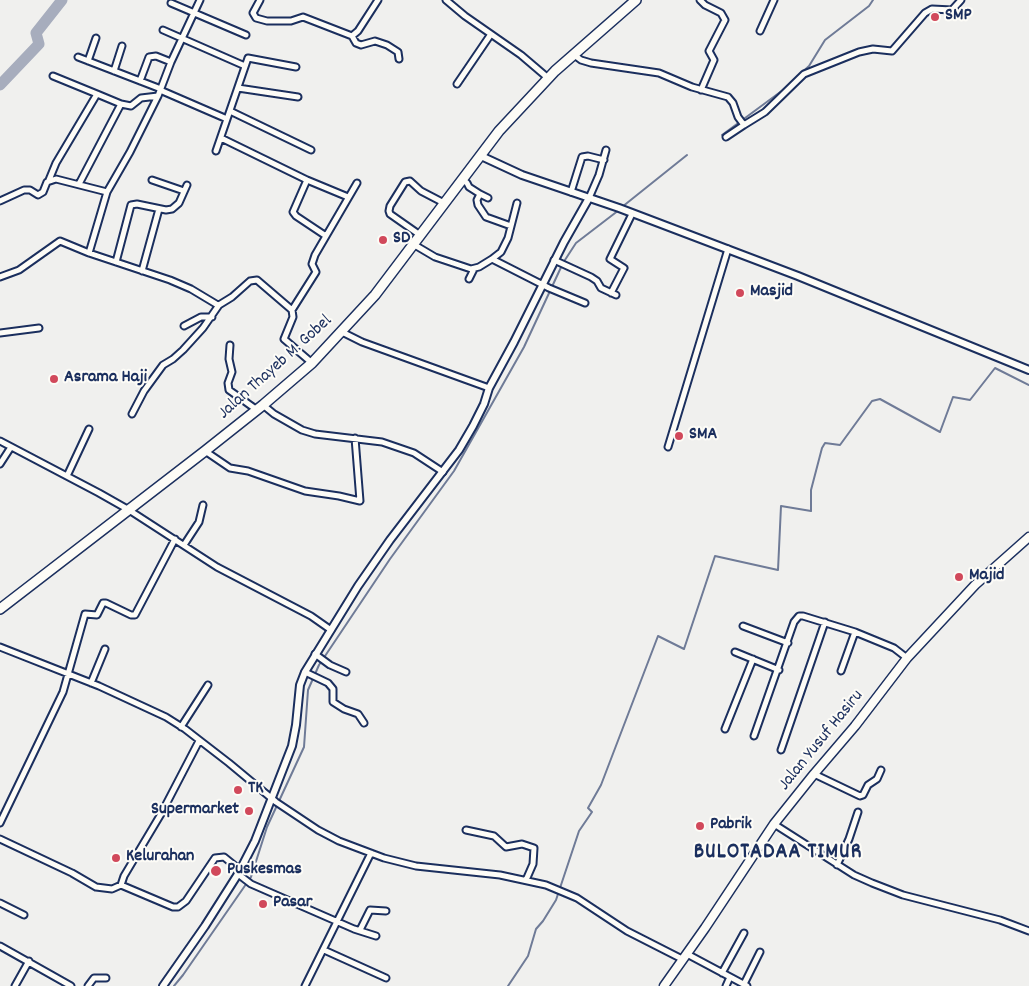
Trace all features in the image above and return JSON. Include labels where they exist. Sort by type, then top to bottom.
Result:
[{"type":"main road","name":"Jalan Thayeb M. Gobel","points":[[0,609],[260,408],[312,362],[375,295],[498,131],[573,54],[636,0]]},
{"type":"main road","name":"Jalan Yusuf Hasiru","points":[[664,986],[774,824],[855,726],[907,658],[975,585],[1029,537]]},
{"type":"street","points":[[89,253],[107,192],[130,152],[160,92],[171,62],[200,0]]},
{"type":"street","points":[[260,0],[253,13],[256,18],[267,21],[291,21],[303,17],[352,36],[356,43],[362,46],[375,41],[387,45],[398,52],[399,59]]},
{"type":"street","points":[[352,36],[358,31],[378,0]]},
{"type":"street","points":[[446,0],[521,55],[548,78]]},
{"type":"street","points":[[700,0],[705,5],[721,13],[725,20],[709,51],[714,60],[702,90]]},
{"type":"street","points":[[760,31],[774,0]]},
{"type":"street","points":[[726,137],[741,121],[765,112],[804,74],[859,52],[873,49],[892,51],[925,13],[932,9],[952,10],[960,0]]},
{"type":"street","points":[[171,3],[246,35]]},
{"type":"street","points":[[163,30],[245,66]]},
{"type":"street","points":[[457,84],[491,34]]},
{"type":"street","points":[[88,61],[96,38]]},
{"type":"street","points":[[114,71],[122,46]]},
{"type":"street","points":[[573,54],[581,60],[591,63],[659,73],[702,90],[728,97],[733,103],[741,121]]},
{"type":"street","points":[[140,81],[149,57],[152,55],[171,62]]},
{"type":"street","points":[[78,57],[140,81],[160,92],[227,119]]},
{"type":"street","points":[[216,151],[248,58],[296,67]]},
{"type":"street","points":[[53,76],[120,104],[131,106],[141,98],[160,92]]},
{"type":"street","points":[[238,88],[298,97]]},
{"type":"street","points":[[1,199],[24,190],[30,190],[38,195],[43,192],[56,163],[98,94]]},
{"type":"street","points":[[79,184],[120,104]]},
{"type":"street","points":[[230,111],[311,150]]},
{"type":"street","points":[[221,138],[307,180],[348,197]]},
{"type":"street","points":[[163,986],[205,926],[239,872],[274,801],[292,746],[300,685],[304,672],[320,658],[331,630],[390,540],[443,472],[473,426],[484,404],[489,388],[560,263],[589,198],[606,150]]},
{"type":"street","points":[[481,156],[505,168],[621,209],[862,301],[1029,370]]},
{"type":"street","points":[[571,192],[582,157],[588,156],[604,160]]},
{"type":"street","points":[[49,180],[56,178],[107,192]]},
{"type":"street","points":[[152,180],[184,191]]},
{"type":"street","points":[[307,180],[293,212],[326,236]]},
{"type":"street","points":[[463,180],[469,187],[488,198]]},
{"type":"street","points":[[420,235],[390,214],[389,211],[390,206],[405,182],[410,181],[421,191],[444,203]]},
{"type":"street","points":[[312,362],[284,339],[293,317],[292,310],[316,272],[312,259],[357,182]]},
{"type":"street","points":[[116,262],[132,205],[137,204],[169,210],[175,208],[180,203],[187,185]]},
{"type":"street","points":[[480,194],[477,200],[478,205],[486,217],[511,226]]},
{"type":"street","points":[[469,279],[474,269],[500,252],[508,238],[517,203]]},
{"type":"street","points":[[142,271],[159,208]]},
{"type":"street","points":[[560,263],[591,277],[597,281],[599,287],[613,294],[624,268],[610,260],[632,214]]},
{"type":"street","points":[[0,277],[19,270],[59,242],[170,280],[191,289],[210,302],[219,305]]},
{"type":"street","points":[[413,244],[435,257],[474,269]]},
{"type":"street","points":[[668,447],[728,249]]},
{"type":"street","points":[[492,259],[585,304]]},
{"type":"street","points":[[132,414],[144,391],[163,365],[183,350],[219,305],[250,281],[257,280],[292,310]]},
{"type":"street","points":[[184,326],[201,316],[212,316]]},
{"type":"street","points":[[0,333],[39,328]]},
{"type":"street","points":[[342,332],[362,342],[489,388]]},
{"type":"street","points":[[230,345],[232,372],[228,383],[229,390],[306,432],[382,442],[406,450],[443,472]]},
{"type":"street","points":[[67,476],[89,429]]},
{"type":"street","points":[[205,451],[230,468],[248,471],[305,491],[339,496],[360,502],[355,438]]},
{"type":"street","points":[[0,441],[129,510],[224,572],[310,616],[331,630]]},
{"type":"street","points":[[0,464],[11,447]]},
{"type":"street","points":[[184,545],[199,522],[203,506]]},
{"type":"street","points":[[0,823],[49,722],[69,674],[85,614],[96,615],[103,603],[106,602],[135,615],[175,539]]},
{"type":"street","points":[[754,736],[779,670],[794,622],[799,616],[855,632],[894,648],[907,658]]},
{"type":"street","points":[[781,750],[825,622]]},
{"type":"street","points":[[743,626],[788,643]]},
{"type":"street","points":[[841,671],[855,632]]},
{"type":"street","points":[[0,647],[91,683],[154,711],[181,727],[256,784],[274,801],[318,830],[339,841],[397,862],[416,866],[500,875],[555,888],[577,898],[628,931],[745,985],[760,952]]},
{"type":"street","points":[[91,683],[105,650]]},
{"type":"street","points":[[735,652],[779,670]]},
{"type":"street","points":[[320,658],[346,672]]},
{"type":"street","points":[[725,729],[753,659]]},
{"type":"street","points":[[304,672],[315,676],[332,687],[333,702],[344,709],[358,714],[364,723]]},
{"type":"street","points":[[181,727],[208,685]]},
{"type":"street","points":[[121,885],[124,876],[161,814],[199,741]]},
{"type":"street","points":[[814,774],[860,796],[863,795],[868,785],[877,779],[881,770]]},
{"type":"street","points":[[837,864],[849,839],[858,812]]},
{"type":"street","points":[[774,824],[854,875],[903,895],[1000,920],[1029,930]]},
{"type":"street","points":[[466,830],[494,836],[506,847],[522,844],[534,848],[533,864],[526,880]]},
{"type":"street","points":[[0,839],[72,873],[96,887],[112,889],[121,885],[175,907],[186,901],[215,858],[224,857],[248,882],[376,936]]},
{"type":"street","points":[[305,986],[371,853]]},
{"type":"street","points":[[0,903],[24,915]]},
{"type":"street","points":[[360,930],[370,910],[386,911]]},
{"type":"street","points":[[722,973],[744,933]]},
{"type":"street","points":[[0,946],[71,986]]},
{"type":"street","points":[[324,950],[386,978]]},
{"type":"street","points":[[15,986],[29,961]]},
{"type":"street","points":[[726,986],[730,977]]},
{"type":"street","points":[[88,986],[94,978],[106,978]]},
{"type":"waterway","points":[[0,85],[39,44],[36,33],[62,0]]},
{"type":"waterway","points":[[722,135],[783,90],[809,66],[825,40],[869,6],[873,0]]},
{"type":"waterway","points":[[622,207],[687,155]]},
{"type":"waterway","points":[[174,986],[251,877],[267,827],[304,747],[308,690],[319,665],[390,559],[454,471],[524,347],[563,263],[576,243],[619,210]]},
{"type":"waterway","points":[[508,986],[528,956],[536,929],[556,900],[579,831],[592,812],[588,808],[601,785],[658,636],[684,649],[715,556],[778,570],[781,506],[811,511],[811,490],[822,448],[825,443],[840,445],[872,401],[880,399],[940,432],[953,397],[970,400],[995,368],[1029,385]]},
{"type":"place","name":"SMP","points":[[935,17]]},
{"type":"place","name":"SD","points":[[383,240]]},
{"type":"place","name":"Masjid","points":[[740,293]]},
{"type":"place","name":"Asrama Haji","points":[[54,379]]},
{"type":"place","name":"SMA","points":[[679,436]]},
{"type":"place","name":"Majid","points":[[959,577]]},
{"type":"place","name":"TK","points":[[238,790]]},
{"type":"place","name":"Supermarket","points":[[249,811]]},
{"type":"place","name":"Pabrik","points":[[700,826]]},
{"type":"place","name":"Kelurahan","points":[[116,858]]},
{"type":"place","name":"Puskesmas","points":[[216,871]]},
{"type":"place","name":"Pasar","points":[[263,904]]},
{"type":"district","name":"BULOTADAA TIMUR","points":[[778,854]]}]
